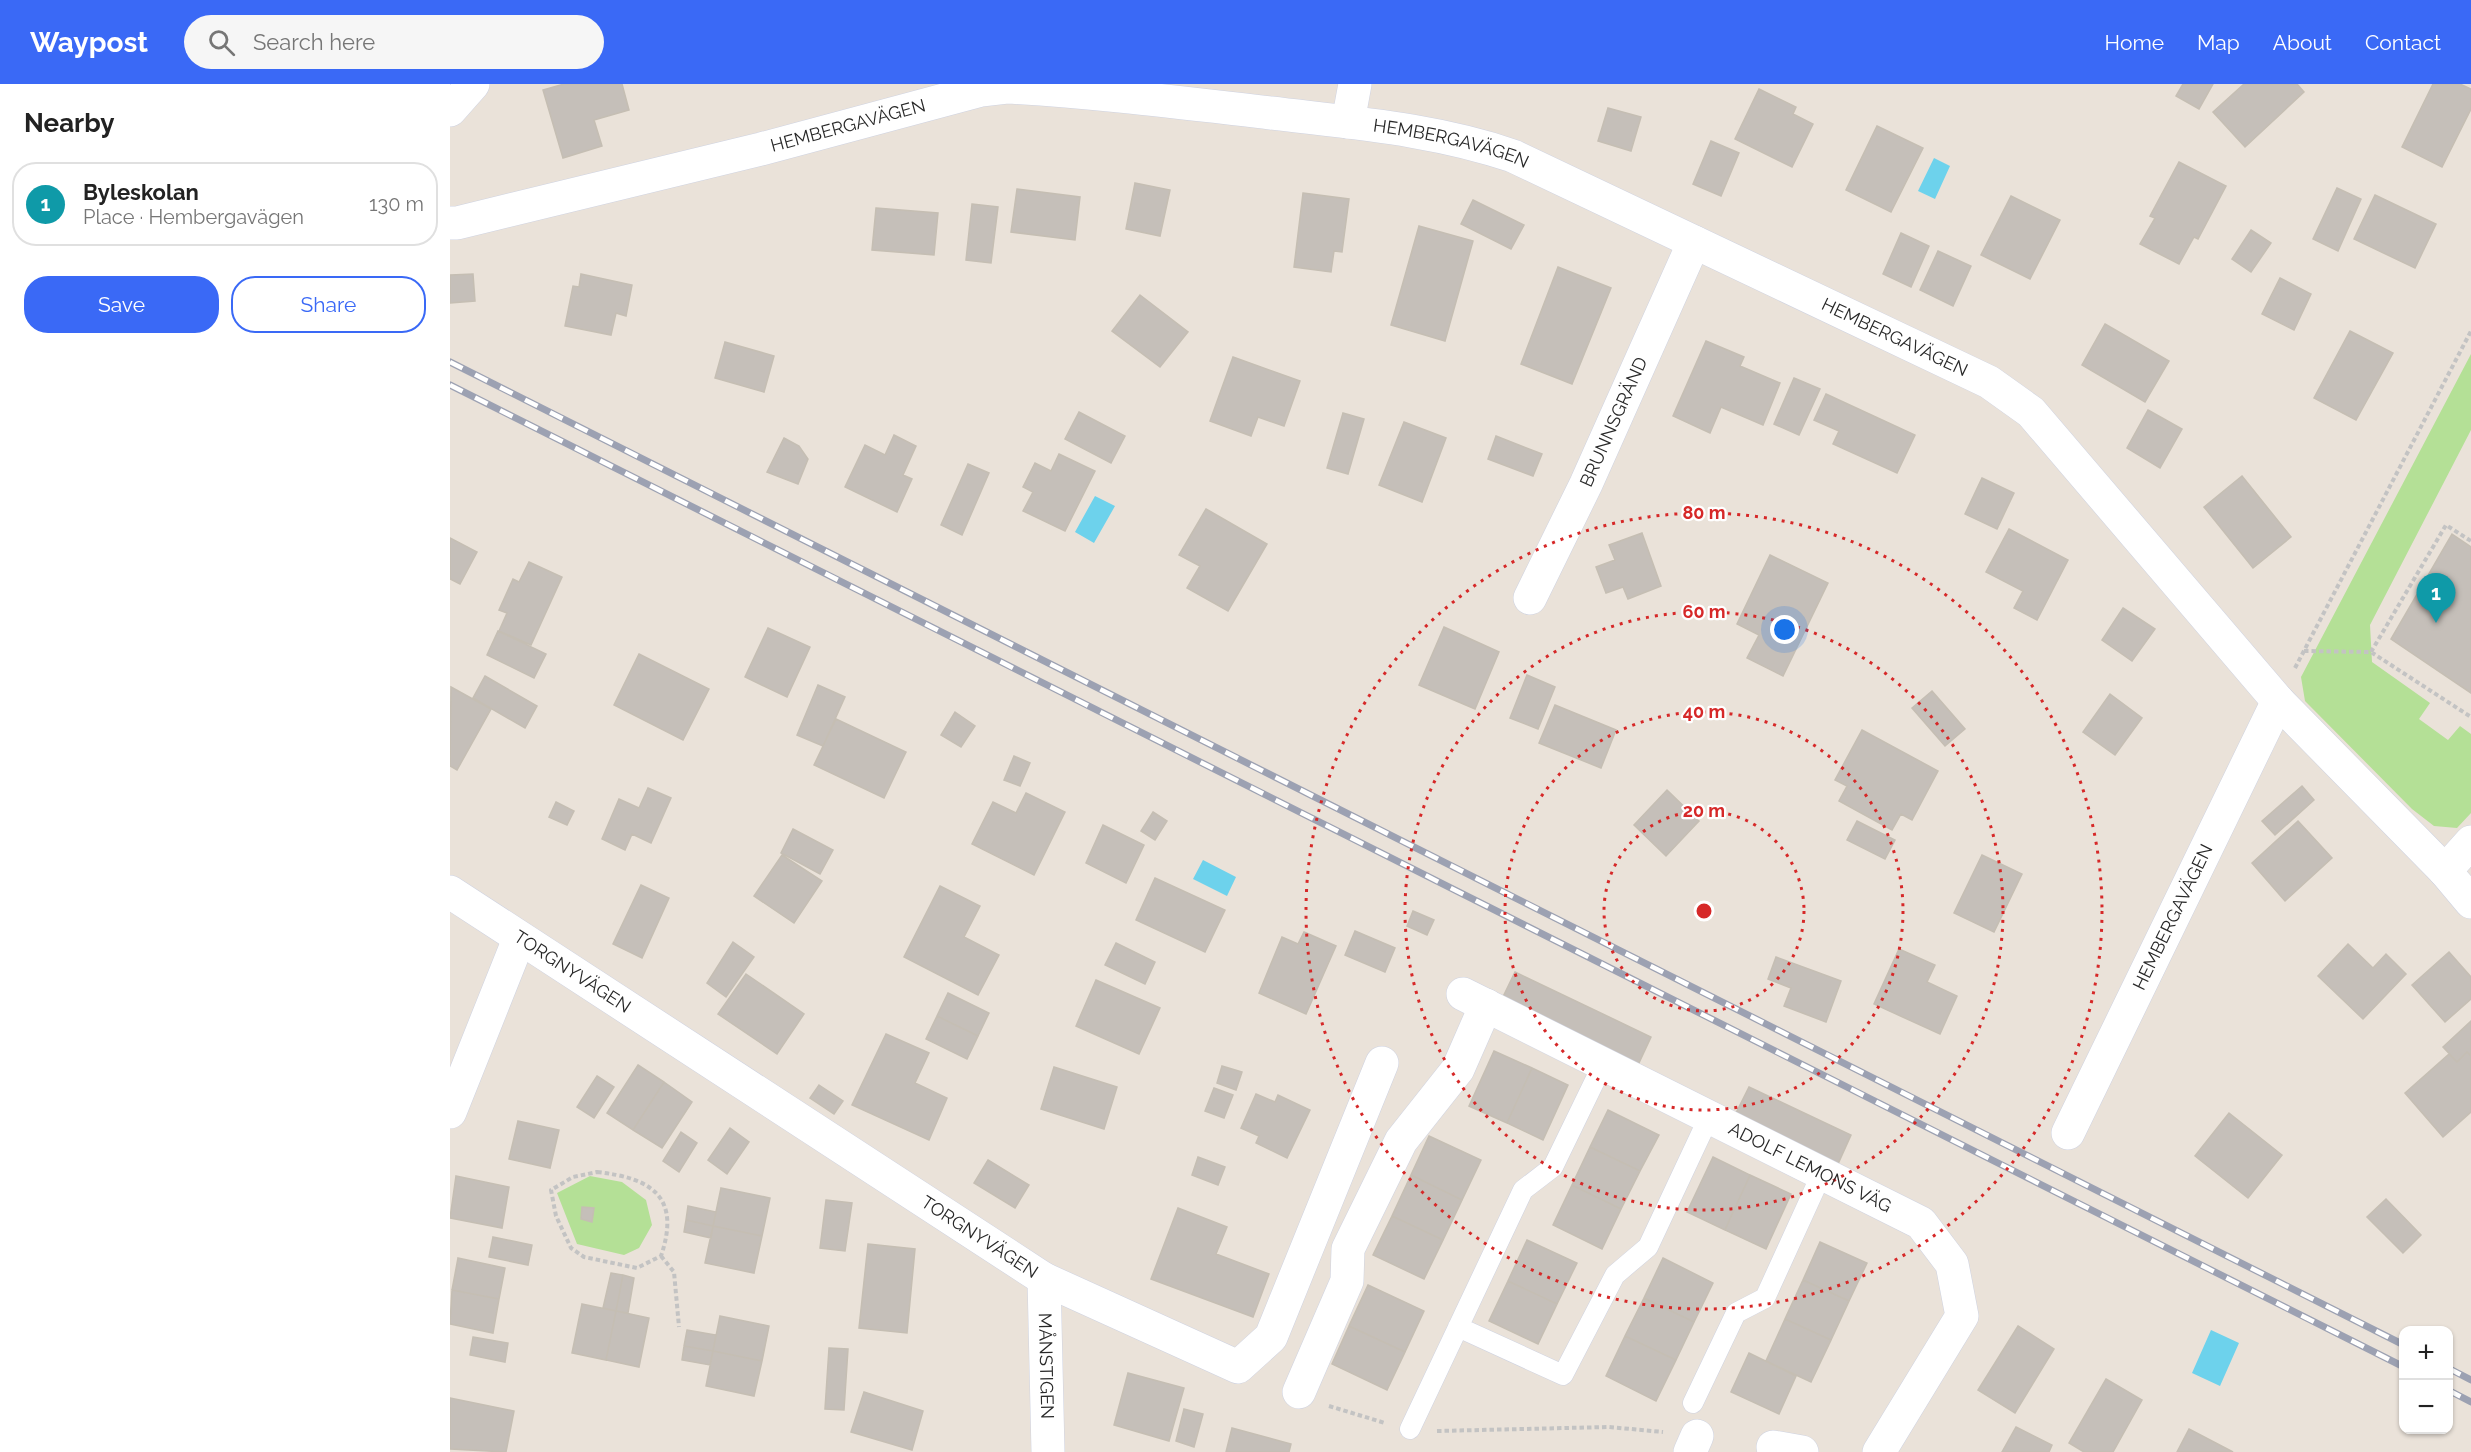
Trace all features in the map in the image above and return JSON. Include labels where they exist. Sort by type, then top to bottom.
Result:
[{"type":"street","points":[[450,110],[473,84]]},
{"type":"street","points":[[1348,122],[1355,84]]},
{"type":"street","name":"HEMBERGAVÄGEN","points":[[450,223],[761,149],[981,90],[1039,89],[1348,122],[1467,140],[1513,156],[1989,382],[2031,412],[2278,701],[2445,871],[2471,902]]},
{"type":"street","name":"BRUNNSGRÄND","points":[[1530,598],[1586,484],[1694,242]]},
{"type":"street","name":"HEMBERGAVÄGEN","points":[[2068,1133],[2278,701]]},
{"type":"street","points":[[2445,871],[2471,842]]},
{"type":"street","name":"TORGNYVÄGEN","points":[[450,892],[1044,1279],[1238,1367],[1271,1337],[1382,1063]]},
{"type":"street","points":[[450,1112],[519,939]]},
{"type":"street","name":"ADOLF LEMONS VÄG","points":[[1299,1392],[1347,1281],[1348,1249],[1401,1141],[1458,1070],[1475,1000],[1921,1223],[1952,1264],[1962,1316],[1879,1452]]},
{"type":"street","name":"MÅNSTIGEN","points":[[1044,1279],[1048,1452]]},
{"type":"lane","points":[[1410,1429],[1523,1190],[1553,1167],[1603,1064]]},
{"type":"lane","points":[[1458,1327],[1563,1375],[1615,1275],[1648,1247],[1709,1117]]},
{"type":"lane","points":[[1693,1403],[1736,1313],[1765,1298],[1822,1173]]},
{"type":"path","points":[[2278,701],[2471,331]]},
{"type":"path","points":[[2371,651],[2446,525],[2471,541]]},
{"type":"path","points":[[2304,651],[2371,651],[2471,717]]},
{"type":"path","points":[[597,1172],[627,1175],[650,1186],[667,1208],[669,1234],[661,1256],[637,1268],[584,1257],[571,1248],[556,1216],[551,1191],[573,1177],[597,1172]]},
{"type":"path","points":[[661,1256],[674,1272],[679,1327]]},
{"type":"path","points":[[1299,1392],[1352,1415],[1410,1429],[1449,1432],[1609,1427],[1694,1444]]},
{"type":"green space","points":[[2471,354],[2471,430],[2370,625],[2372,662],[2430,703],[2419,719],[2448,740],[2460,726],[2471,734],[2471,813],[2457,828],[2434,826],[2412,809],[2305,701],[2301,677]]},
{"type":"green space","points":[[590,1176],[622,1182],[646,1200],[652,1225],[639,1248],[624,1255],[577,1244],[557,1193]]},
{"type":"water","points":[[1934,158],[1950,166],[1935,199],[1918,191]]},
{"type":"water","points":[[1095,496],[1115,506],[1094,543],[1075,532]]},
{"type":"water","points":[[1203,860],[1236,877],[1227,896],[1193,879]]},
{"type":"water","points":[[2211,1330],[2239,1343],[2220,1386],[2192,1373]]},
{"type":"building","points":[[564,84],[622,84],[629,110],[594,120],[602,146],[563,158],[543,90]]},
{"type":"building","points":[[2183,84],[2213,84],[2199,109],[2176,96]]},
{"type":"building","points":[[2244,84],[2297,84],[2304,92],[2245,147],[2213,112]]},
{"type":"building","points":[[2433,84],[2460,84],[2471,89],[2471,109],[2442,167],[2402,147]]},
{"type":"building","points":[[1759,89],[1796,107],[1793,114],[1813,124],[1792,167],[1735,139]]},
{"type":"building","points":[[1608,108],[1641,117],[1631,151],[1598,141]]},
{"type":"building","points":[[1877,126],[1923,148],[1891,212],[1846,190]]},
{"type":"building","points":[[1711,141],[1739,153],[1721,196],[1693,184]]},
{"type":"building","points":[[2179,162],[2226,186],[2198,239],[2194,237],[2179,264],[2140,244],[2155,218],[2150,216]]},
{"type":"building","points":[[1135,183],[1170,190],[1160,236],[1126,229]]},
{"type":"building","points":[[2337,188],[2361,199],[2338,251],[2313,239]]},
{"type":"building","points":[[1017,189],[1080,197],[1075,240],[1011,232]]},
{"type":"building","points":[[1303,193],[1349,199],[1342,252],[1334,251],[1331,272],[1294,267]]},
{"type":"building","points":[[2375,195],[2436,224],[2415,268],[2354,239]]},
{"type":"building","points":[[2011,196],[2060,220],[2030,279],[1981,255]]},
{"type":"building","points":[[1473,200],[1524,225],[1511,249],[1461,224]]},
{"type":"building","points":[[972,204],[998,207],[991,263],[966,260]]},
{"type":"building","points":[[876,208],[938,213],[934,255],[872,250]]},
{"type":"building","points":[[1419,226],[1473,241],[1445,341],[1391,325]]},
{"type":"building","points":[[2251,230],[2271,243],[2251,272],[2232,259]]},
{"type":"building","points":[[1901,233],[1929,246],[1911,287],[1883,274]]},
{"type":"building","points":[[1938,251],[1971,266],[1953,306],[1920,290]]},
{"type":"building","points":[[1558,267],[1611,288],[1572,384],[1521,364]]},
{"type":"building","points":[[473,274],[475,301],[450,303],[450,275]]},
{"type":"building","points":[[581,274],[632,285],[626,316],[616,313],[611,335],[565,326],[573,286],[579,287]]},
{"type":"building","points":[[2280,278],[2311,294],[2294,330],[2262,314]]},
{"type":"building","points":[[1140,295],[1188,332],[1160,367],[1112,331]]},
{"type":"building","points":[[2105,324],[2169,361],[2145,402],[2082,365]]},
{"type":"building","points":[[2350,331],[2393,353],[2356,420],[2314,398]]},
{"type":"building","points":[[1706,341],[1744,357],[1740,366],[1780,383],[1763,425],[1721,407],[1710,433],[1673,416]]},
{"type":"building","points":[[725,342],[774,356],[764,392],[715,378]]},
{"type":"building","points":[[1233,357],[1300,381],[1284,426],[1258,417],[1251,436],[1210,421]]},
{"type":"building","points":[[1794,378],[1820,389],[1799,435],[1774,424]]},
{"type":"building","points":[[1826,394],[1915,435],[1897,473],[1833,444],[1839,431],[1814,420]]},
{"type":"building","points":[[2148,410],[2182,429],[2160,468],[2127,448]]},
{"type":"building","points":[[1079,412],[1125,436],[1111,463],[1065,439]]},
{"type":"building","points":[[1343,413],[1364,419],[1348,474],[1327,468]]},
{"type":"building","points":[[1404,422],[1446,438],[1422,502],[1379,485]]},
{"type":"building","points":[[894,435],[916,446],[903,475],[912,479],[897,512],[845,487],[865,445],[885,455]]},
{"type":"building","points":[[1496,436],[1542,454],[1533,476],[1488,459]]},
{"type":"building","points":[[784,438],[799,446],[808,459],[798,484],[767,472]]},
{"type":"building","points":[[1059,454],[1095,471],[1065,531],[1023,511],[1033,492],[1023,487],[1035,463],[1051,471]]},
{"type":"building","points":[[968,464],[989,473],[962,535],[941,525]]},
{"type":"building","points":[[2242,476],[2291,537],[2253,568],[2204,507]]},
{"type":"building","points":[[1982,478],[2014,493],[1997,529],[1965,514]]},
{"type":"building","points":[[1206,509],[1267,544],[1228,611],[1187,588],[1200,566],[1179,555]]},
{"type":"building","points":[[2009,529],[2068,560],[2037,620],[2014,608],[2023,591],[1986,572]]},
{"type":"building","points":[[1642,533],[1661,586],[1628,599],[1623,587],[1606,593],[1596,567],[1615,560],[1609,545]]},
{"type":"building","points":[[2452,534],[2471,547],[2471,693],[2391,639]]},
{"type":"building","points":[[450,538],[477,552],[460,584],[450,579]]},
{"type":"building","points":[[1770,555],[1828,583],[1783,676],[1747,658],[1759,635],[1737,624]]},
{"type":"building","points":[[529,562],[562,577],[531,645],[499,631],[507,613],[499,610],[513,579],[519,582]]},
{"type":"building","points":[[2123,608],[2155,629],[2132,661],[2102,640]]},
{"type":"building","points":[[1444,627],[1499,652],[1475,709],[1419,685]]},
{"type":"building","points":[[768,628],[810,647],[787,697],[745,677]]},
{"type":"building","points":[[498,631],[546,654],[534,678],[487,655]]},
{"type":"building","points":[[639,654],[709,689],[683,740],[614,705]]},
{"type":"building","points":[[1527,675],[1555,687],[1538,729],[1510,718]]},
{"type":"building","points":[[485,676],[537,706],[525,728],[473,698]]},
{"type":"building","points":[[818,685],[845,697],[823,746],[797,735]]},
{"type":"building","points":[[451,687],[491,709],[457,770],[450,766]]},
{"type":"building","points":[[1932,691],[1965,729],[1945,746],[1912,708]]},
{"type":"building","points":[[2110,694],[2142,718],[2115,755],[2083,732]]},
{"type":"building","points":[[1555,705],[1616,730],[1601,768],[1539,743]]},
{"type":"building","points":[[955,712],[975,726],[961,747],[941,735]]},
{"type":"building","points":[[836,719],[906,752],[884,798],[814,765]]},
{"type":"building","points":[[1862,730],[1938,771],[1912,820],[1901,814],[1892,830],[1839,801],[1847,786],[1835,780]]},
{"type":"building","points":[[1014,756],[1030,763],[1020,786],[1004,780]]},
{"type":"building","points":[[2302,786],[2314,800],[2275,835],[2262,821]]},
{"type":"building","points":[[648,788],[671,798],[651,843],[632,834],[625,850],[602,839],[619,799],[639,808]]},
{"type":"building","points":[[1667,790],[1699,821],[1666,856],[1634,825]]},
{"type":"building","points":[[1026,793],[1065,812],[1034,875],[972,844],[993,802],[1016,813]]},
{"type":"building","points":[[556,802],[574,811],[567,825],[549,817]]},
{"type":"building","points":[[1153,812],[1167,821],[1155,840],[1141,831]]},
{"type":"building","points":[[1857,821],[1895,840],[1885,859],[1847,840]]},
{"type":"building","points":[[2298,821],[2332,858],[2285,901],[2252,863]]},
{"type":"building","points":[[1103,825],[1144,845],[1126,883],[1086,863]]},
{"type":"building","points":[[793,829],[833,850],[820,874],[781,853]]},
{"type":"building","points":[[782,855],[822,881],[794,923],[754,896]]},
{"type":"building","points":[[1982,855],[2022,874],[1994,932],[1954,913]]},
{"type":"building","points":[[1155,878],[1225,910],[1205,952],[1136,920]]},
{"type":"building","points":[[641,885],[669,898],[642,958],[613,944]]},
{"type":"building","points":[[940,886],[980,906],[964,937],[999,955],[978,995],[904,957]]},
{"type":"building","points":[[1413,911],[1434,920],[1427,935],[1407,926]]},
{"type":"building","points":[[1355,931],[1395,948],[1385,972],[1345,955]]},
{"type":"building","points":[[1304,932],[1336,946],[1306,1014],[1259,993],[1282,937],[1298,944]]},
{"type":"building","points":[[733,942],[754,957],[726,997],[707,983]]},
{"type":"building","points":[[1116,943],[1155,962],[1145,984],[1105,965]]},
{"type":"building","points":[[2348,944],[2373,968],[2386,954],[2406,974],[2363,1019],[2318,976]]},
{"type":"building","points":[[1899,949],[1935,965],[1927,982],[1957,996],[1940,1034],[1874,1004]]},
{"type":"building","points":[[2449,952],[2471,977],[2471,999],[2445,1022],[2412,985]]},
{"type":"building","points":[[1776,957],[1841,981],[1826,1022],[1784,1006],[1791,988],[1768,979]]},
{"type":"building","points":[[1515,972],[1651,1037],[1638,1065],[1502,999]]},
{"type":"building","points":[[746,974],[804,1014],[777,1054],[718,1014]]},
{"type":"building","points":[[1096,980],[1160,1008],[1139,1054],[1076,1026]]},
{"type":"building","points":[[948,993],[989,1013],[978,1036],[937,1016]]},
{"type":"building","points":[[937,1016],[978,1036],[967,1059],[926,1039]]},
{"type":"building","points":[[2471,1021],[2471,1056],[2467,1052],[2457,1062],[2443,1047]]},
{"type":"building","points":[[886,1034],[929,1053],[915,1083],[947,1098],[929,1140],[852,1105]]},
{"type":"building","points":[[1494,1051],[1532,1068],[1507,1123],[1469,1106]]},
{"type":"building","points":[[2467,1052],[2471,1056],[2471,1112],[2443,1137],[2405,1093],[2449,1054],[2457,1062]]},
{"type":"building","points":[[638,1065],[664,1082],[633,1130],[607,1113]]},
{"type":"building","points":[[1222,1066],[1242,1072],[1236,1090],[1217,1083]]},
{"type":"building","points":[[1054,1067],[1117,1087],[1104,1129],[1041,1109]]},
{"type":"building","points":[[1532,1068],[1568,1085],[1543,1140],[1507,1123]]},
{"type":"building","points":[[597,1076],[614,1087],[594,1118],[577,1107]]},
{"type":"building","points":[[664,1082],[692,1102],[662,1148],[633,1130]]},
{"type":"building","points":[[819,1085],[843,1101],[834,1114],[810,1098]]},
{"type":"building","points":[[1749,1087],[1851,1135],[1838,1164],[1735,1115]]},
{"type":"building","points":[[1214,1088],[1233,1095],[1224,1118],[1205,1111]]},
{"type":"building","points":[[1256,1094],[1275,1102],[1278,1095],[1310,1110],[1287,1158],[1256,1143],[1259,1136],[1241,1128]]},
{"type":"building","points":[[1608,1110],[1659,1135],[1640,1171],[1590,1147]]},
{"type":"building","points":[[2229,1113],[2282,1155],[2248,1198],[2195,1156]]},
{"type":"building","points":[[518,1121],[559,1130],[550,1168],[509,1159]]},
{"type":"building","points":[[730,1128],[749,1142],[727,1174],[708,1160]]},
{"type":"building","points":[[681,1132],[697,1143],[679,1172],[663,1161]]},
{"type":"building","points":[[1429,1136],[1481,1160],[1462,1200],[1411,1175]]},
{"type":"building","points":[[1590,1147],[1640,1171],[1621,1209],[1572,1185]]},
{"type":"building","points":[[1198,1157],[1225,1167],[1218,1185],[1192,1175]]},
{"type":"building","points":[[1713,1157],[1750,1175],[1725,1230],[1687,1212]]},
{"type":"building","points":[[988,1160],[1029,1185],[1015,1208],[974,1183]]},
{"type":"building","points":[[1411,1175],[1462,1200],[1443,1240],[1392,1216]]},
{"type":"building","points":[[1750,1175],[1791,1194],[1766,1249],[1725,1230]]},
{"type":"building","points":[[456,1176],[509,1187],[502,1228],[450,1218]]},
{"type":"building","points":[[1572,1185],[1621,1209],[1602,1249],[1553,1225]]},
{"type":"building","points":[[721,1188],[770,1198],[762,1236],[713,1226]]},
{"type":"building","points":[[2386,1199],[2421,1235],[2403,1253],[2367,1217]]},
{"type":"building","points":[[826,1200],[852,1203],[845,1251],[820,1248]]},
{"type":"building","points":[[688,1206],[716,1212],[713,1226],[686,1220]]},
{"type":"building","points":[[582,1207],[594,1208],[592,1222],[581,1219]]},
{"type":"building","points":[[1178,1208],[1227,1227],[1216,1254],[1269,1274],[1253,1317],[1151,1279]]},
{"type":"building","points":[[1392,1216],[1443,1240],[1424,1279],[1373,1255]]},
{"type":"building","points":[[686,1220],[713,1226],[711,1238],[684,1232]]},
{"type":"building","points":[[713,1226],[762,1236],[754,1273],[705,1263]]},
{"type":"building","points":[[493,1237],[532,1245],[528,1265],[489,1257]]},
{"type":"building","points":[[1527,1240],[1577,1263],[1557,1304],[1508,1281]]},
{"type":"building","points":[[1820,1242],[1867,1263],[1849,1301],[1803,1280]]},
{"type":"building","points":[[868,1244],[915,1249],[907,1333],[859,1328]]},
{"type":"building","points":[[458,1258],[505,1268],[499,1299],[452,1290]]},
{"type":"building","points":[[1663,1258],[1713,1283],[1694,1322],[1644,1298]]},
{"type":"building","points":[[611,1273],[623,1275],[616,1311],[603,1308]]},
{"type":"building","points":[[623,1275],[634,1278],[628,1313],[616,1311]]},
{"type":"building","points":[[1803,1280],[1849,1301],[1831,1340],[1785,1319]]},
{"type":"building","points":[[1508,1281],[1557,1304],[1538,1344],[1489,1321]]},
{"type":"building","points":[[1368,1285],[1424,1311],[1405,1352],[1349,1326]]},
{"type":"building","points":[[452,1290],[499,1299],[493,1333],[450,1324]]},
{"type":"building","points":[[1644,1298],[1694,1322],[1676,1360],[1625,1336]]},
{"type":"building","points":[[582,1304],[616,1311],[606,1360],[572,1353]]},
{"type":"building","points":[[616,1311],[649,1318],[639,1367],[606,1360]]},
{"type":"building","points":[[720,1316],[769,1326],[762,1361],[713,1351]]},
{"type":"building","points":[[1785,1319],[1831,1340],[1811,1382],[1766,1361]]},
{"type":"building","points":[[1349,1326],[1405,1352],[1387,1390],[1332,1364]]},
{"type":"building","points":[[2018,1326],[2054,1349],[2015,1413],[1978,1390]]},
{"type":"building","points":[[687,1330],[716,1335],[713,1351],[684,1346]]},
{"type":"building","points":[[1625,1336],[1676,1360],[1656,1401],[1606,1376]]},
{"type":"building","points":[[473,1337],[508,1343],[505,1362],[470,1355]]},
{"type":"building","points":[[684,1346],[713,1351],[710,1365],[682,1360]]},
{"type":"building","points":[[829,1348],[848,1349],[844,1410],[825,1409]]},
{"type":"building","points":[[713,1351],[762,1361],[754,1396],[706,1386]]},
{"type":"building","points":[[1749,1353],[1796,1376],[1779,1414],[1731,1392]]},
{"type":"building","points":[[1128,1373],[1184,1388],[1169,1441],[1114,1425]]},
{"type":"building","points":[[2106,1379],[2142,1400],[2113,1452],[2084,1452],[2069,1443]]},
{"type":"building","points":[[864,1392],[923,1411],[912,1450],[851,1432]]},
{"type":"building","points":[[450,1398],[514,1411],[506,1452],[450,1449]]},
{"type":"building","points":[[1184,1409],[1203,1414],[1194,1447],[1176,1441]]},
{"type":"building","points":[[2016,1427],[2052,1445],[2049,1452],[2002,1452]]},
{"type":"building","points":[[1232,1428],[1291,1444],[1289,1452],[1226,1452]]},
{"type":"building","points":[[2189,1429],[2233,1452],[2177,1452]]},
{"type":"railway","points":[[450,362],[2399,1342]]},
{"type":"railway","points":[[450,385],[2399,1364]]},
{"type":"railway","points":[[2453,1371],[2471,1380]]},
{"type":"railway","points":[[2453,1393],[2471,1402]]},
{"type":"place","name":"Byleskolan","points":[[2436,623]]}]
